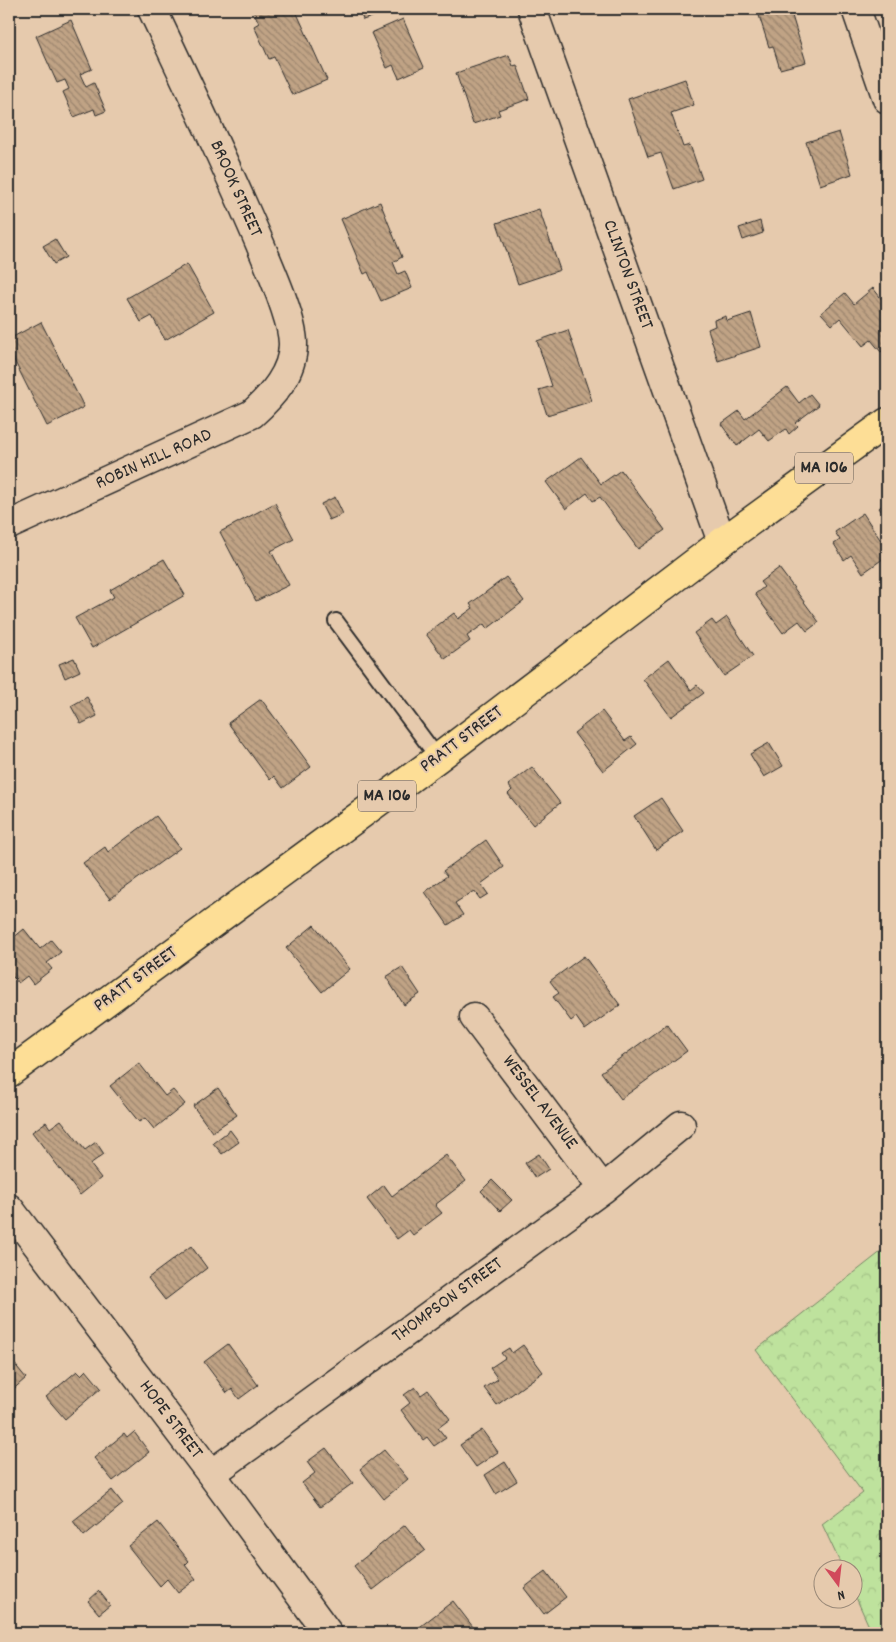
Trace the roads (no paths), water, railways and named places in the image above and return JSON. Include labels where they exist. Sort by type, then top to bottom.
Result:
[{"type":"main road","name":"PRATT STREET","points":[[9,1073],[438,758],[722,542],[887,422]]},
{"type":"street","name":"BROOK STREET","points":[[152,9],[234,183],[273,276],[293,343],[291,361],[285,374]]},
{"type":"street","name":"CLINTON STREET","points":[[532,9],[722,542]]},
{"type":"street","points":[[856,9],[887,99]]},
{"type":"street","name":"ROBIN HILL ROAD","points":[[9,525],[252,414],[267,401],[279,386],[285,374]]},
{"type":"street","name":"WESSEL AVENUE","points":[[474,1017],[603,1189]]},
{"type":"street","name":"THOMPSON STREET","points":[[211,1474],[603,1189],[681,1125]]},
{"type":"street","name":"HOPE STREET","points":[[9,1208],[211,1474],[328,1633]]},
{"type":"lane","points":[[336,621],[438,758]]}]
